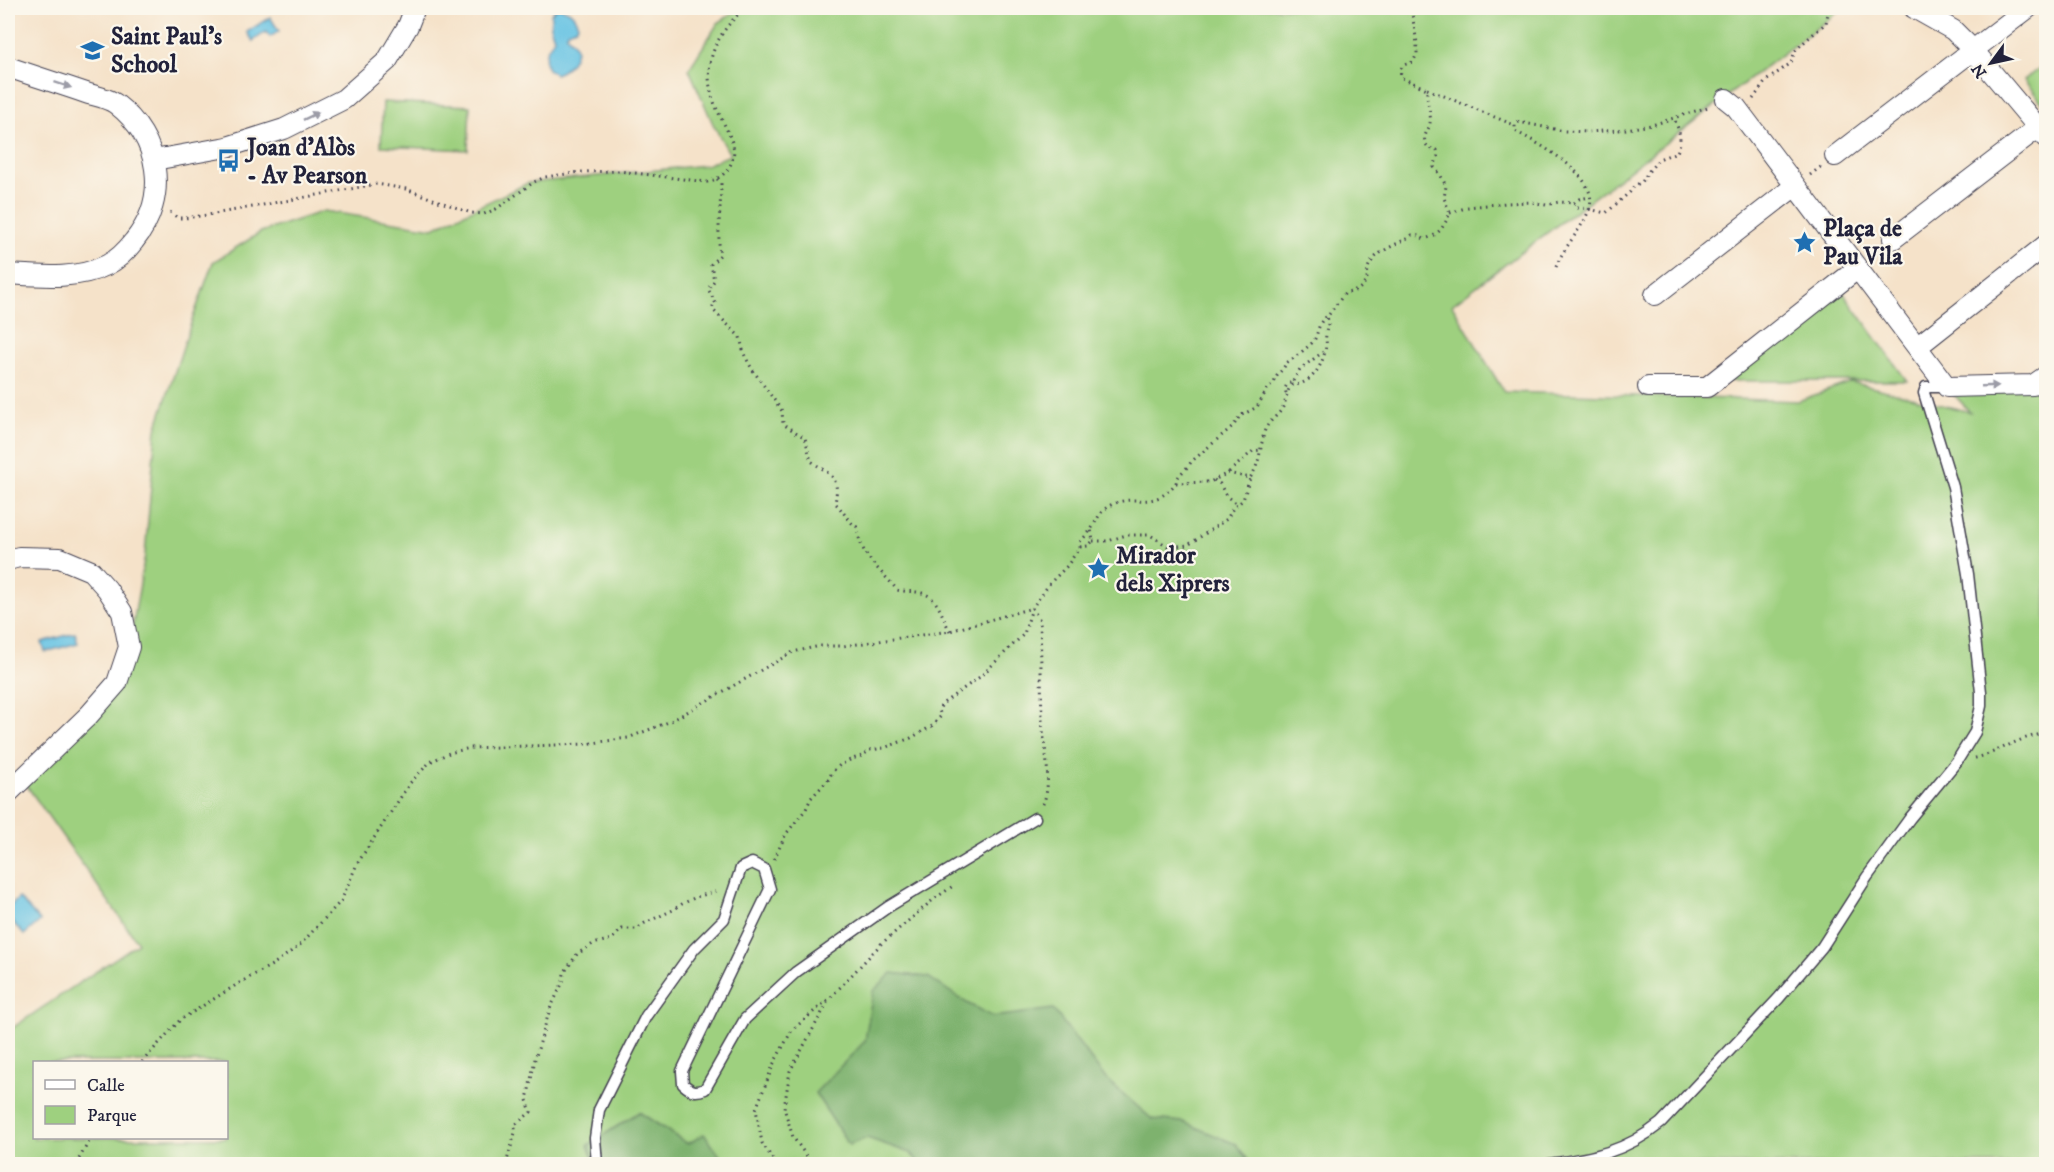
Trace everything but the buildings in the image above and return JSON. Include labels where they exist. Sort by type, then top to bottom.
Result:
[{"type":"street","points":[[154,160],[226,147],[284,129],[344,99],[387,61],[408,26],[415,8]]},
{"type":"street","points":[[1893,239],[2043,132],[1953,30],[1914,8]]},
{"type":"street","points":[[1835,156],[2028,8]]},
{"type":"street","points":[[8,67],[114,102],[140,129],[154,160],[156,174],[154,201],[143,230],[127,250],[108,265],[80,275],[8,274]]},
{"type":"street","points":[[1731,103],[1947,387],[2040,380]]},
{"type":"street","points":[[1655,295],[1795,186]]},
{"type":"street","points":[[1917,347],[2046,245]]},
{"type":"street","points":[[1648,387],[1707,387],[1857,269]]},
{"type":"street","points":[[8,560],[19,557],[60,558],[91,571],[107,589],[122,612],[129,647],[117,683],[89,715],[8,792]]},
{"type":"lane","points":[[1549,1164],[1592,1158],[1633,1143],[1660,1123],[1735,1047],[1822,947],[1867,877],[1910,818],[1957,761],[1975,732],[1979,720],[1981,692],[1968,574],[1953,487],[1924,393],[1926,387],[1947,387]]},
{"type":"lane","points":[[597,1164],[595,1138],[599,1110],[610,1086],[646,1016],[694,949],[724,919],[741,868],[752,863],[764,869],[770,889],[682,1071],[683,1084],[691,1091],[699,1092],[705,1089],[745,1019],[796,972],[888,907],[1035,818]]},
{"type":"path","points":[[154,201],[178,218],[185,218],[377,184],[406,189],[471,213],[484,214],[496,209],[534,182],[545,177],[581,172],[620,171],[707,182],[717,179],[729,170],[734,150],[712,99],[709,80],[710,60],[717,39],[745,8]]},
{"type":"path","points":[[1412,8],[1417,54],[1413,62],[1403,65],[1400,71],[1402,78],[1515,125]]},
{"type":"path","points":[[1515,125],[1519,122],[1564,131],[1588,132],[1641,127],[1712,106],[1751,102],[1766,81],[1791,63],[1796,51],[1826,23],[1829,8]]},
{"type":"path","points":[[1427,89],[1426,101],[1430,124],[1426,131],[1425,143],[1429,148],[1437,150],[1438,156],[1434,167],[1446,186],[1444,198],[1450,213]]},
{"type":"path","points":[[1574,203],[1577,208],[1590,208],[1606,213],[1634,186],[1642,182],[1659,159],[1677,152],[1681,145],[1674,118]]},
{"type":"path","points":[[1515,125],[1515,131],[1539,144],[1576,171],[1588,185],[1590,208],[1556,267]]},
{"type":"path","points":[[717,179],[721,183],[722,211],[717,229],[720,255],[711,264],[714,280],[708,289],[716,304],[713,307],[714,311],[740,337],[744,354],[752,369],[782,411],[783,424],[805,438],[811,461],[836,481],[835,503],[848,521],[857,527],[859,543],[867,558],[874,567],[884,573],[897,590],[921,593],[936,601],[950,631]]},
{"type":"path","points":[[764,869],[774,861],[786,834],[832,772],[870,750],[884,748],[911,738],[932,726],[941,716],[939,710],[942,704],[981,676],[1024,634],[1032,608],[1080,548],[1080,542],[1098,516],[1113,503],[1137,500],[1146,502],[1169,491],[1176,483],[1179,474],[1240,417],[1257,406],[1260,398],[1274,384],[1278,372],[1312,342],[1322,320],[1327,317],[1345,293],[1361,288],[1367,278],[1368,266],[1386,248],[1412,235],[1424,239],[1432,237],[1442,230],[1450,213],[1468,207],[1506,202],[1532,202],[1546,205],[1559,201],[1574,203],[1579,199],[1590,198]]},
{"type":"path","points":[[1294,383],[1302,384],[1309,381],[1318,369],[1325,351],[1329,324],[1327,317]]},
{"type":"path","points":[[1317,332],[1326,332]]},
{"type":"path","points":[[1080,548],[1088,546],[1093,541],[1108,541],[1126,535],[1150,535],[1169,547],[1188,544],[1227,519],[1233,508],[1243,500],[1250,478],[1255,471],[1264,431],[1283,408],[1287,394],[1300,369],[1325,351]]},
{"type":"path","points":[[1176,483],[1210,482],[1236,471],[1253,451],[1261,450]]},
{"type":"path","points":[[1236,471],[1250,478]]},
{"type":"path","points":[[1214,480],[1220,484],[1226,496],[1238,505]]},
{"type":"path","points":[[1091,529],[1093,541]]},
{"type":"path","points":[[143,1061],[180,1020],[298,947],[340,901],[357,864],[410,783],[430,762],[449,753],[470,748],[585,744],[628,738],[671,721],[793,652],[820,646],[843,646],[950,631],[1032,608]]},
{"type":"path","points":[[1032,608],[1040,620],[1042,721],[1047,771],[1046,797],[1035,818]]},
{"type":"path","points":[[1957,761],[1985,756],[2000,748],[2046,734]]},
{"type":"path","points":[[776,1164],[762,1143],[756,1109],[774,1063],[792,1030],[830,998],[881,944],[934,898],[954,886]]},
{"type":"path","points":[[506,1164],[515,1125],[531,1112],[527,1100],[535,1059],[550,1009],[563,982],[564,973],[577,954],[593,944],[612,939],[622,929],[637,929],[645,922],[696,897],[718,891],[734,892]]},
{"type":"path","points":[[815,1164],[810,1161],[793,1137],[784,1108],[790,1071],[830,998]]},
{"type":"path","points":[[76,1164],[90,1139]]},
{"type":"green space","points":[[741,8],[1843,8],[1452,305],[1504,392],[1798,401],[1851,382],[1970,412],[1947,387],[2033,385],[2046,389],[2046,1164],[8,1164],[8,1031],[138,943],[22,779],[89,715],[129,647],[145,555],[156,429],[213,262],[261,232],[324,211],[433,228],[528,183],[706,165],[730,155],[713,124],[689,69],[718,23]]},
{"type":"green space","points":[[2046,63],[2046,108],[2024,80]]},
{"type":"green space","points":[[383,102],[470,106],[468,150],[381,146]]},
{"type":"green space","points":[[1842,291],[1907,381],[1724,381]]},
{"type":"green space","points":[[892,973],[928,977],[993,1017],[1053,1009],[1106,1079],[1152,1119],[1183,1122],[1236,1144],[1251,1164],[921,1164],[910,1153],[867,1138],[849,1145],[815,1093],[865,1041],[873,991]]},
{"type":"green space","points":[[639,1112],[688,1144],[704,1134],[726,1164],[595,1164],[588,1145]]},
{"type":"water","points":[[560,8],[572,14],[578,25],[566,35],[574,43],[576,49],[574,57],[566,68],[555,74],[548,69],[545,62],[546,52],[554,38],[551,29],[551,14],[555,9]]},
{"type":"water","points":[[270,17],[279,31],[270,37],[266,32],[253,41],[247,32]]},
{"type":"water","points":[[75,633],[78,643],[45,652],[42,642]]},
{"type":"water","points":[[19,898],[40,921],[24,935],[8,917],[8,908]]},
{"type":"place","name":"Saint Paul's School","points":[[93,50]]},
{"type":"place","name":"Joan d'Alòs - Av Pearson","points":[[229,161]]},
{"type":"place","name":"Plaça de Pau Vila","points":[[1805,242]]},
{"type":"place","name":"Mirador dels Xiprers","points":[[1098,569]]}]
